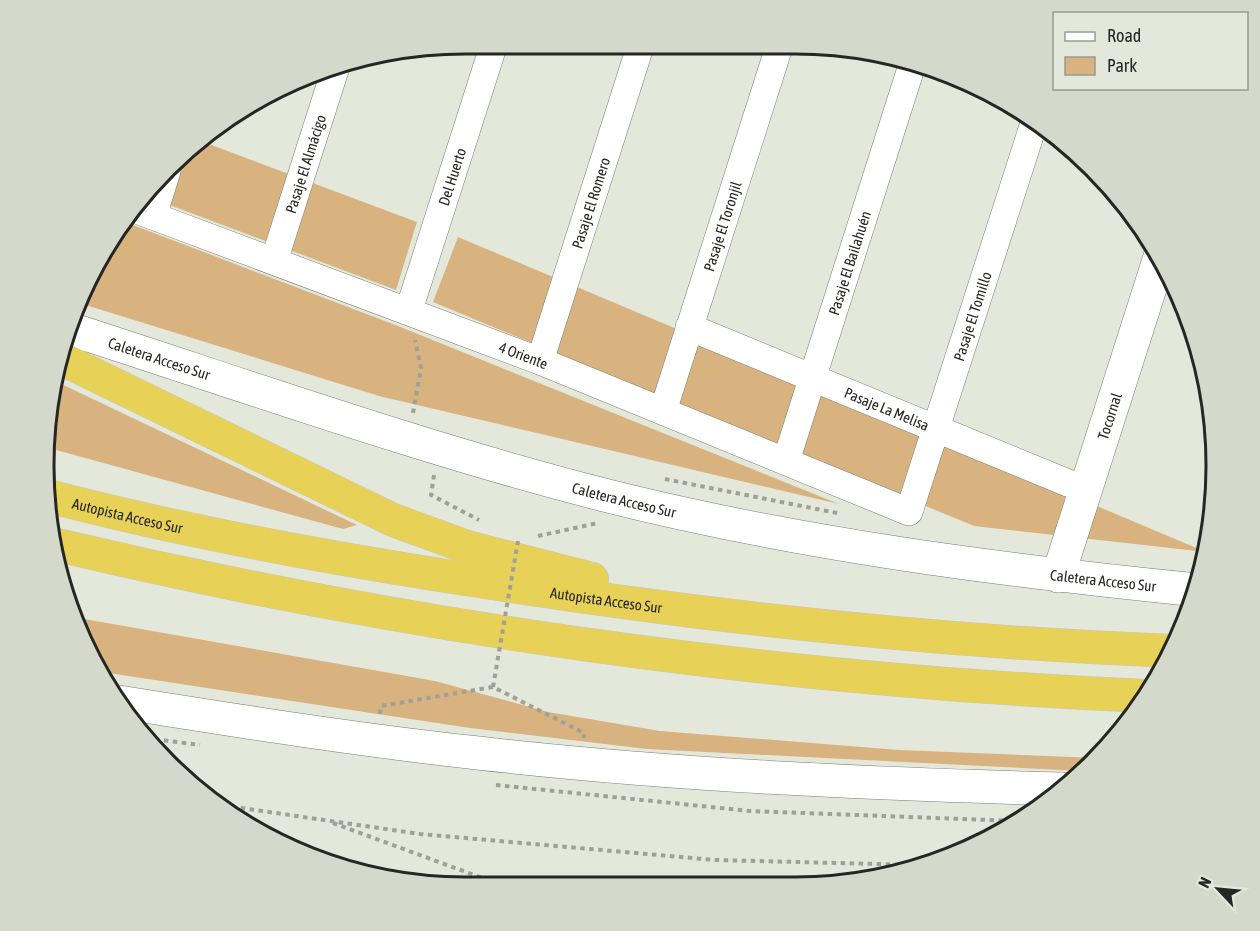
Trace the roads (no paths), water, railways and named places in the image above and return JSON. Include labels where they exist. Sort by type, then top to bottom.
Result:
[{"type":"highway","points":[[67,362],[393,520],[496,555],[749,618]]},
{"type":"highway","name":"Autopista Acceso Sur","points":[[56,498],[165,524],[343,559],[538,591],[749,618],[971,639],[1163,650]]},
{"type":"highway","points":[[62,546],[401,616],[686,658],[916,681],[1136,695]]},
{"type":"highway","points":[[63,552],[118,559]]},
{"type":"main road","name":"Tocornal","points":[[1058,576],[1156,269]]},
{"type":"main road","name":"Caletera Acceso Sur","points":[[77,331],[439,448],[606,495],[800,536],[1058,576],[1187,589]]},
{"type":"main road","points":[[130,704],[378,741],[583,764],[854,782],[1049,789]]},
{"type":"street","name":"Del Huerto","points":[[409,310],[491,54]]},
{"type":"street","name":"Pasaje El Romero","points":[[540,361],[638,54]]},
{"type":"street","name":"Pasaje El Toronjil","points":[[663,411],[777,54]]},
{"type":"street","name":"Pasaje El Bailahuén","points":[[786,461],[910,71]]},
{"type":"street","name":"Pasaje El Almácigo","points":[[274,261],[333,76]]},
{"type":"street","name":"Pasaje El Tomillo","points":[[909,512],[1032,130]]},
{"type":"street","name":"4 Oriente","points":[[143,212],[540,361],[909,512]]},
{"type":"street","name":"Pasaje La Melisa","points":[[689,327],[1085,490]]}]
